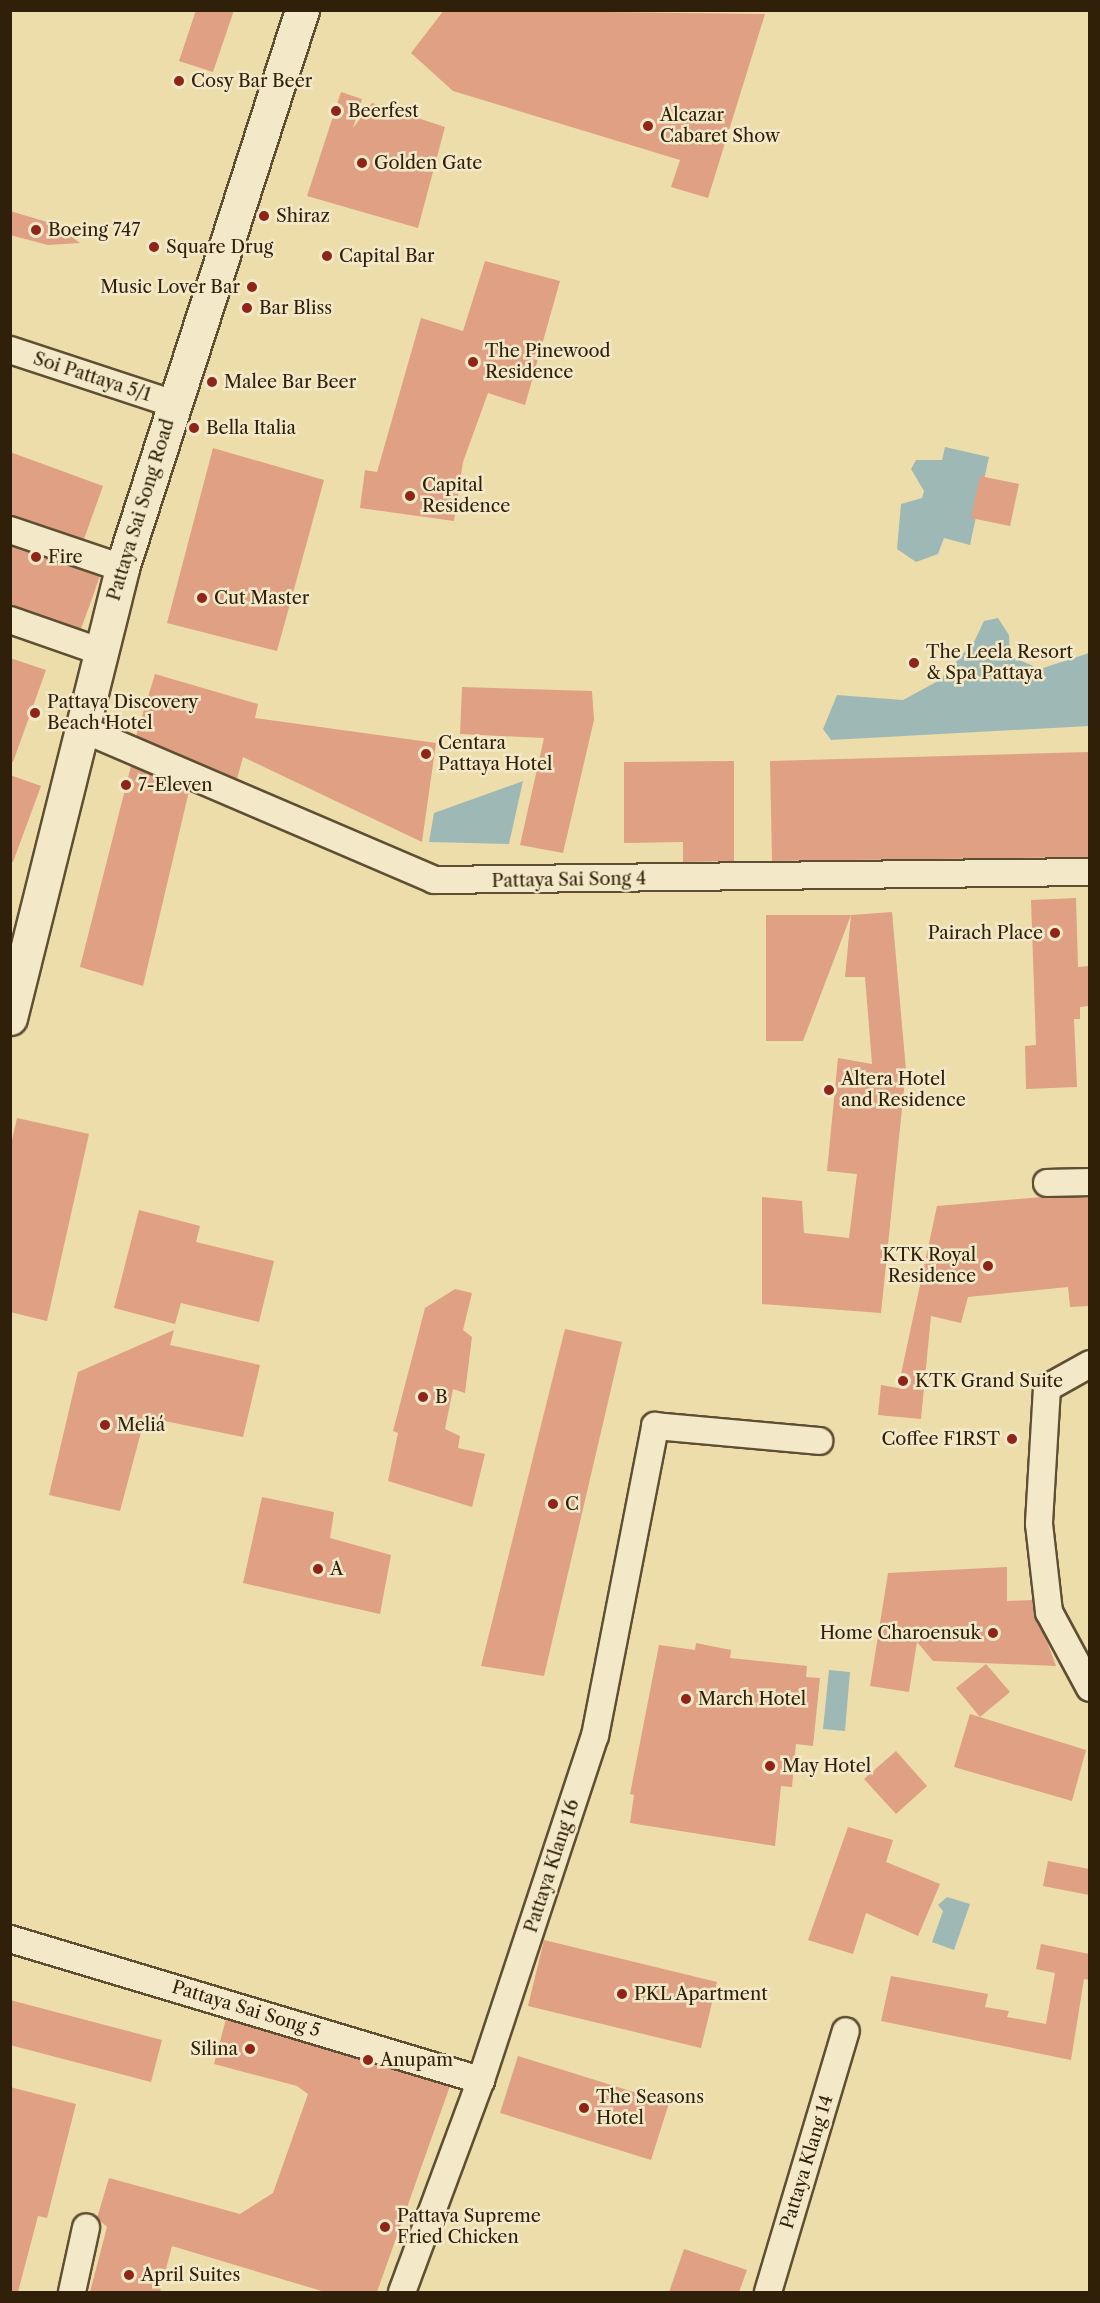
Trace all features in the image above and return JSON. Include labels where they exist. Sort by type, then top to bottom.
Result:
[{"type":"main road","name":"Pattaya Sai Song Road","points":[[10,1018],[99,651],[122,568],[302,10]]},
{"type":"street","name":"Soi Pattaya 5/1","points":[[10,350],[174,404]]},
{"type":"street","points":[[10,530],[122,568]]},
{"type":"street","points":[[10,620],[99,651]]},
{"type":"street","name":"Pattaya Sai Song 4","points":[[80,728],[434,880],[1089,872]]},
{"type":"street","points":[[1047,1183],[1089,1182]]},
{"type":"street","points":[[1089,1364],[1047,1388],[1038,1524],[1049,1612],[1089,1688]]},
{"type":"street","name":"Pattaya Klang 16","points":[[402,2292],[482,2080],[595,1737],[655,1426],[819,1441]]},
{"type":"street","name":"Pattaya Sai Song 5","points":[[10,1939],[482,2080]]},
{"type":"street","name":"Pattaya Klang 14","points":[[768,2292],[846,2031]]},
{"type":"street","points":[[72,2292],[86,2228]]},
{"type":"water","points":[[945,447],[989,457],[970,545],[944,538],[938,554],[916,562],[897,549],[901,504],[922,498],[924,491],[911,469],[916,460],[942,460]]},
{"type":"water","points":[[998,618],[1009,635],[1010,656],[1040,669],[1089,653],[1089,726],[831,740],[823,729],[837,695],[903,700],[940,680],[975,640],[984,621]]},
{"type":"water","points":[[523,781],[509,844],[429,842],[434,813]]},
{"type":"water","points":[[829,1670],[850,1672],[845,1731],[823,1729]]},
{"type":"water","points":[[947,1897],[970,1904],[954,1950],[932,1942],[943,1911],[938,1905]]},
{"type":"building","points":[[196,10],[234,10],[213,72],[179,61]]},
{"type":"building","name":"Alcazar Cabaret Show","points":[[444,10],[765,14],[708,198],[671,187],[680,160],[453,91],[411,53]]},
{"type":"building","points":[[341,92],[362,99],[353,128],[372,103],[445,127],[418,228],[307,196]]},
{"type":"building","name":"Boeing 747","points":[[10,211],[54,224],[80,243],[48,245],[10,235]]},
{"type":"building","name":"The Pinewood Residence","points":[[485,261],[560,281],[525,405],[488,393],[463,462],[454,521],[360,508],[365,470],[377,472],[421,318],[463,331]]},
{"type":"building","points":[[213,448],[324,480],[277,651],[167,623]]},
{"type":"building","points":[[10,452],[103,486],[84,539],[10,515]]},
{"type":"building","points":[[980,476],[1019,484],[1010,526],[971,518]]},
{"type":"building","points":[[10,546],[100,576],[81,629],[10,605]]},
{"type":"building","points":[[10,658],[46,670],[13,762],[10,762]]},
{"type":"building","points":[[155,674],[258,704],[255,718],[436,743],[422,842],[243,757],[237,779],[136,736]]},
{"type":"building","points":[[462,687],[592,691],[594,720],[563,853],[520,845],[544,738],[460,734]]},
{"type":"building","points":[[1089,752],[1088,857],[772,861],[770,761]]},
{"type":"building","points":[[734,761],[734,861],[683,862],[683,842],[624,843],[624,762]]},
{"type":"building","points":[[131,766],[189,791],[143,986],[80,967]]},
{"type":"building","points":[[10,775],[41,786],[13,862],[10,861]]},
{"type":"building","name":"Pairach Place","points":[[1076,898],[1078,967],[1089,966],[1089,1006],[1080,1007],[1080,1019],[1074,1019],[1077,1087],[1026,1089],[1025,1046],[1036,1045],[1031,900]]},
{"type":"building","points":[[892,912],[906,1070],[881,1313],[762,1304],[762,1197],[802,1201],[804,1233],[849,1238],[857,1174],[827,1171],[838,1058],[872,1064],[865,977],[845,977],[851,915]]},
{"type":"building","points":[[766,915],[851,915],[803,1041],[766,1041]]},
{"type":"building","points":[[17,1118],[89,1134],[47,1321],[10,1312],[10,1149]]},
{"type":"building","name":"KTK Royal Residence","points":[[1042,1197],[1089,1197],[1089,1306],[1070,1307],[1068,1287],[968,1297],[961,1323],[931,1316],[921,1419],[878,1415],[881,1385],[898,1388],[937,1206]]},
{"type":"building","points":[[139,1210],[200,1226],[196,1242],[274,1261],[259,1322],[181,1303],[175,1324],[114,1308]]},
{"type":"building","name":"B","points":[[455,1289],[472,1293],[463,1330],[472,1337],[465,1393],[453,1389],[445,1429],[460,1436],[458,1448],[485,1454],[472,1507],[388,1481],[398,1433],[393,1431],[425,1308]]},
{"type":"building","name":"C","points":[[565,1329],[622,1342],[544,1676],[481,1666]]},
{"type":"building","name":"Meliá","points":[[174,1330],[170,1345],[260,1365],[243,1437],[145,1417],[120,1511],[49,1495],[78,1372]]},
{"type":"building","name":"A","points":[[262,1497],[334,1512],[330,1538],[391,1555],[380,1614],[243,1583]]},
{"type":"building","name":"Home Charoensuk","points":[[1007,1567],[1007,1601],[1032,1600],[1056,1666],[933,1661],[917,1642],[909,1692],[870,1686],[888,1573]]},
{"type":"building","points":[[696,1643],[731,1650],[730,1658],[807,1666],[806,1677],[820,1678],[813,1746],[796,1744],[792,1787],[781,1786],[775,1846],[630,1823],[634,1795],[630,1794],[659,1645],[695,1650]]},
{"type":"building","points":[[986,1664],[1010,1692],[980,1717],[956,1688]]},
{"type":"building","points":[[970,1714],[1086,1750],[1072,1801],[954,1767]]},
{"type":"building","points":[[896,1751],[927,1786],[896,1814],[864,1779]]},
{"type":"building","points":[[848,1827],[893,1840],[886,1862],[940,1884],[918,1936],[866,1913],[853,1954],[808,1940]]},
{"type":"building","points":[[1048,1861],[1089,1869],[1089,1895],[1043,1886]]},
{"type":"building","name":"PKL Apartment","points":[[544,1940],[717,1982],[701,2048],[528,2006]]},
{"type":"building","points":[[1041,1944],[1089,1954],[1089,1980],[1084,1979],[1071,2060],[881,2021],[891,1976],[988,1994],[985,2007],[1009,2011],[1007,2017],[1046,2024],[1055,1973],[1036,1969]]},
{"type":"building","points":[[10,2000],[162,2040],[151,2082],[10,2045]]},
{"type":"building","points":[[226,2019],[450,2086],[377,2292],[325,2292],[172,2246],[160,2292],[90,2292],[107,2227],[97,2218],[109,2178],[240,2214],[273,2193],[308,2094],[297,2086],[214,2064]]},
{"type":"building","name":"The Seasons Hotel","points":[[518,2056],[669,2103],[651,2160],[500,2113]]},
{"type":"building","points":[[10,2087],[76,2104],[47,2218],[38,2216],[18,2292],[10,2292]]},
{"type":"building","points":[[684,2249],[747,2270],[739,2292],[669,2292]]},
{"type":"place","name":"Cosy Bar Beer","points":[[179,81]]},
{"type":"place","name":"Beerfest","points":[[336,111]]},
{"type":"place","name":"Alcazar Cabaret Show","points":[[648,126]]},
{"type":"place","name":"Golden Gate","points":[[362,163]]},
{"type":"place","name":"Shiraz","points":[[264,216]]},
{"type":"place","name":"Boeing 747","points":[[36,230]]},
{"type":"place","name":"Square Drug","points":[[154,247]]},
{"type":"place","name":"Capital Bar","points":[[327,256]]},
{"type":"place","name":"Music Lover Bar","points":[[252,287]]},
{"type":"place","name":"Bar Bliss","points":[[247,308]]},
{"type":"place","name":"The Pinewood Residence","points":[[473,362]]},
{"type":"place","name":"Malee Bar Beer","points":[[212,382]]},
{"type":"place","name":"Bella Italia","points":[[194,428]]},
{"type":"place","name":"Capital Residence","points":[[410,496]]},
{"type":"place","name":"Fire","points":[[36,557]]},
{"type":"place","name":"Cut Master","points":[[202,598]]},
{"type":"place","name":"The Leela Resort & Spa Pattaya","points":[[914,663]]},
{"type":"place","name":"Pattaya Discovery Beach Hotel","points":[[35,713]]},
{"type":"place","name":"Centara Pattaya Hotel","points":[[426,754]]},
{"type":"place","name":"7-Eleven","points":[[126,785]]},
{"type":"place","name":"Pairach Place","points":[[1055,933]]},
{"type":"place","name":"Altera Hotel and Residence","points":[[829,1090]]},
{"type":"place","name":"KTK Royal Residence","points":[[988,1266]]},
{"type":"place","name":"KTK Grand Suite","points":[[903,1381]]},
{"type":"place","name":"B","points":[[423,1397]]},
{"type":"place","name":"Meliá","points":[[105,1425]]},
{"type":"place","name":"Coffee F1RST","points":[[1012,1439]]},
{"type":"place","name":"C","points":[[553,1504]]},
{"type":"place","name":"A","points":[[318,1569]]},
{"type":"place","name":"Home Charoensuk","points":[[993,1633]]},
{"type":"place","name":"March Hotel","points":[[686,1699]]},
{"type":"place","name":"May Hotel","points":[[770,1766]]},
{"type":"place","name":"PKL Apartment","points":[[622,1994]]},
{"type":"place","name":"Silina","points":[[250,2049]]},
{"type":"place","name":"Anupam","points":[[368,2060]]},
{"type":"place","name":"The Seasons Hotel","points":[[584,2108]]},
{"type":"place","name":"Pattaya Supreme Fried Chicken","points":[[385,2227]]},
{"type":"place","name":"April Suites","points":[[129,2275]]}]
